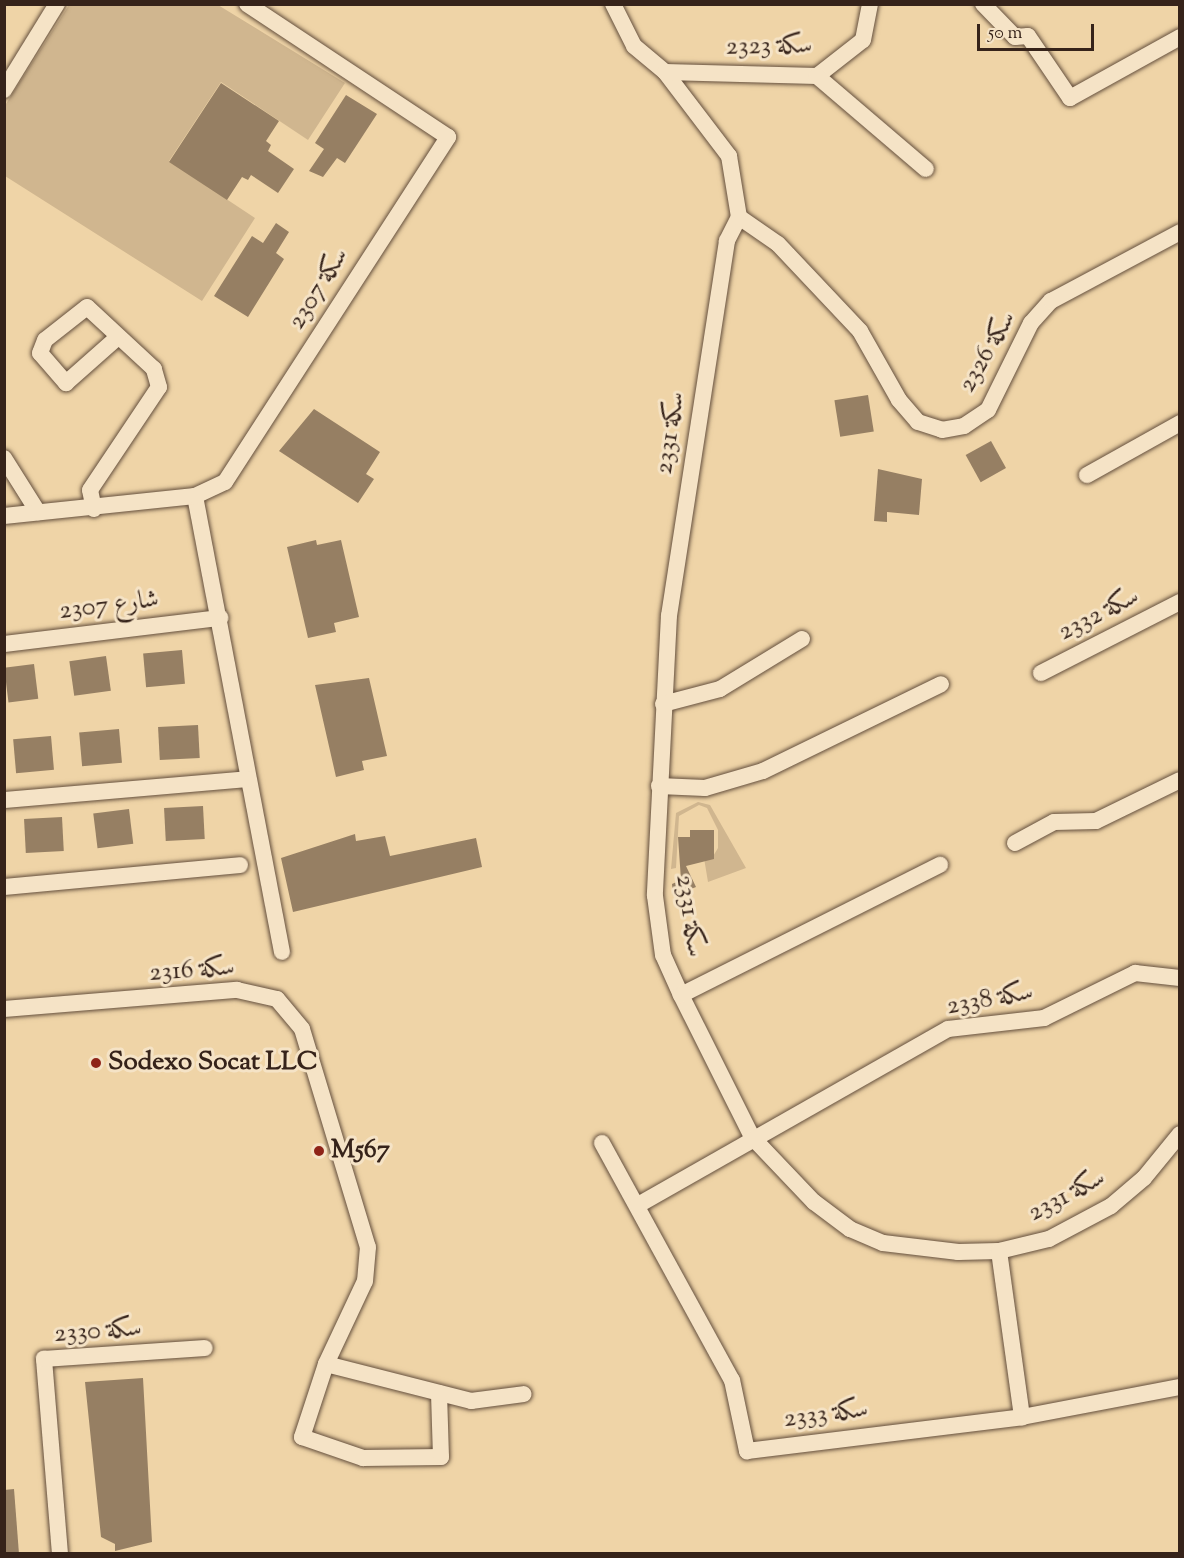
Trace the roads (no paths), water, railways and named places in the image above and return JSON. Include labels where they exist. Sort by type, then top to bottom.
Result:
[{"type":"street","points":[[4,90],[57,4]]},
{"type":"street","name":"سكة 2307","points":[[4,516],[195,496],[225,482],[448,138],[247,4]]},
{"type":"street","points":[[613,4],[634,46],[665,72],[729,156],[739,217]]},
{"type":"street","name":"سكة 2323","points":[[665,72],[818,76],[863,40],[870,4]]},
{"type":"street","points":[[983,4],[1015,37],[1028,36],[1070,98],[1179,37]]},
{"type":"street","points":[[818,76],[926,169]]},
{"type":"street","name":"سكة 2326","points":[[739,217],[778,244],[860,331],[899,400],[918,422],[942,430],[964,426],[988,410],[1031,323],[1052,301],[1179,232]]},
{"type":"street","name":"سكة 2331","points":[[739,217],[727,241],[674,581],[663,704],[655,896],[663,955],[681,995],[752,1137],[814,1202],[850,1229],[883,1243],[936,1253],[999,1251],[1049,1239],[1111,1206],[1151,1171],[1179,1134]]},
{"type":"street","points":[[94,508],[90,490],[159,387],[154,369],[87,307],[45,340],[40,353],[66,383],[118,337]]},
{"type":"street","points":[[1087,475],[1179,423]]},
{"type":"street","points":[[4,458],[38,512]]},
{"type":"street","points":[[195,496],[282,952]]},
{"type":"street","name":"سكة 2332","points":[[1041,673],[1179,602]]},
{"type":"street","name":"2307 شارع","points":[[4,644],[220,618]]},
{"type":"street","points":[[663,704],[720,689],[802,639]]},
{"type":"street","points":[[659,786],[705,788],[763,771],[941,684]]},
{"type":"street","points":[[4,800],[248,779]]},
{"type":"street","points":[[1015,843],[1054,822],[1096,821],[1179,780]]},
{"type":"street","points":[[4,887],[240,865]]},
{"type":"street","points":[[681,995],[940,865]]},
{"type":"street","name":"سكة 2338","points":[[752,1137],[948,1029],[1044,1018],[1135,973],[1179,978]]},
{"type":"street","name":"2316 سكة","points":[[4,1009],[237,990],[277,999],[302,1029],[368,1247],[365,1281],[326,1364],[302,1437],[363,1458],[441,1457],[439,1393]]},
{"type":"street","points":[[638,1205],[752,1137]]},
{"type":"street","name":"سكة 2333","points":[[602,1143],[732,1380],[747,1451],[1022,1417],[1179,1387]]},
{"type":"street","points":[[999,1251],[1022,1417]]},
{"type":"street","name":"سكة 2330","points":[[60,1554],[44,1359],[205,1348]]},
{"type":"street","points":[[326,1364],[471,1401],[524,1394]]},
{"type":"place","name":"Sodexo Socat LLC","points":[[96,1063]]},
{"type":"place","name":"M567","points":[[319,1151]]}]
